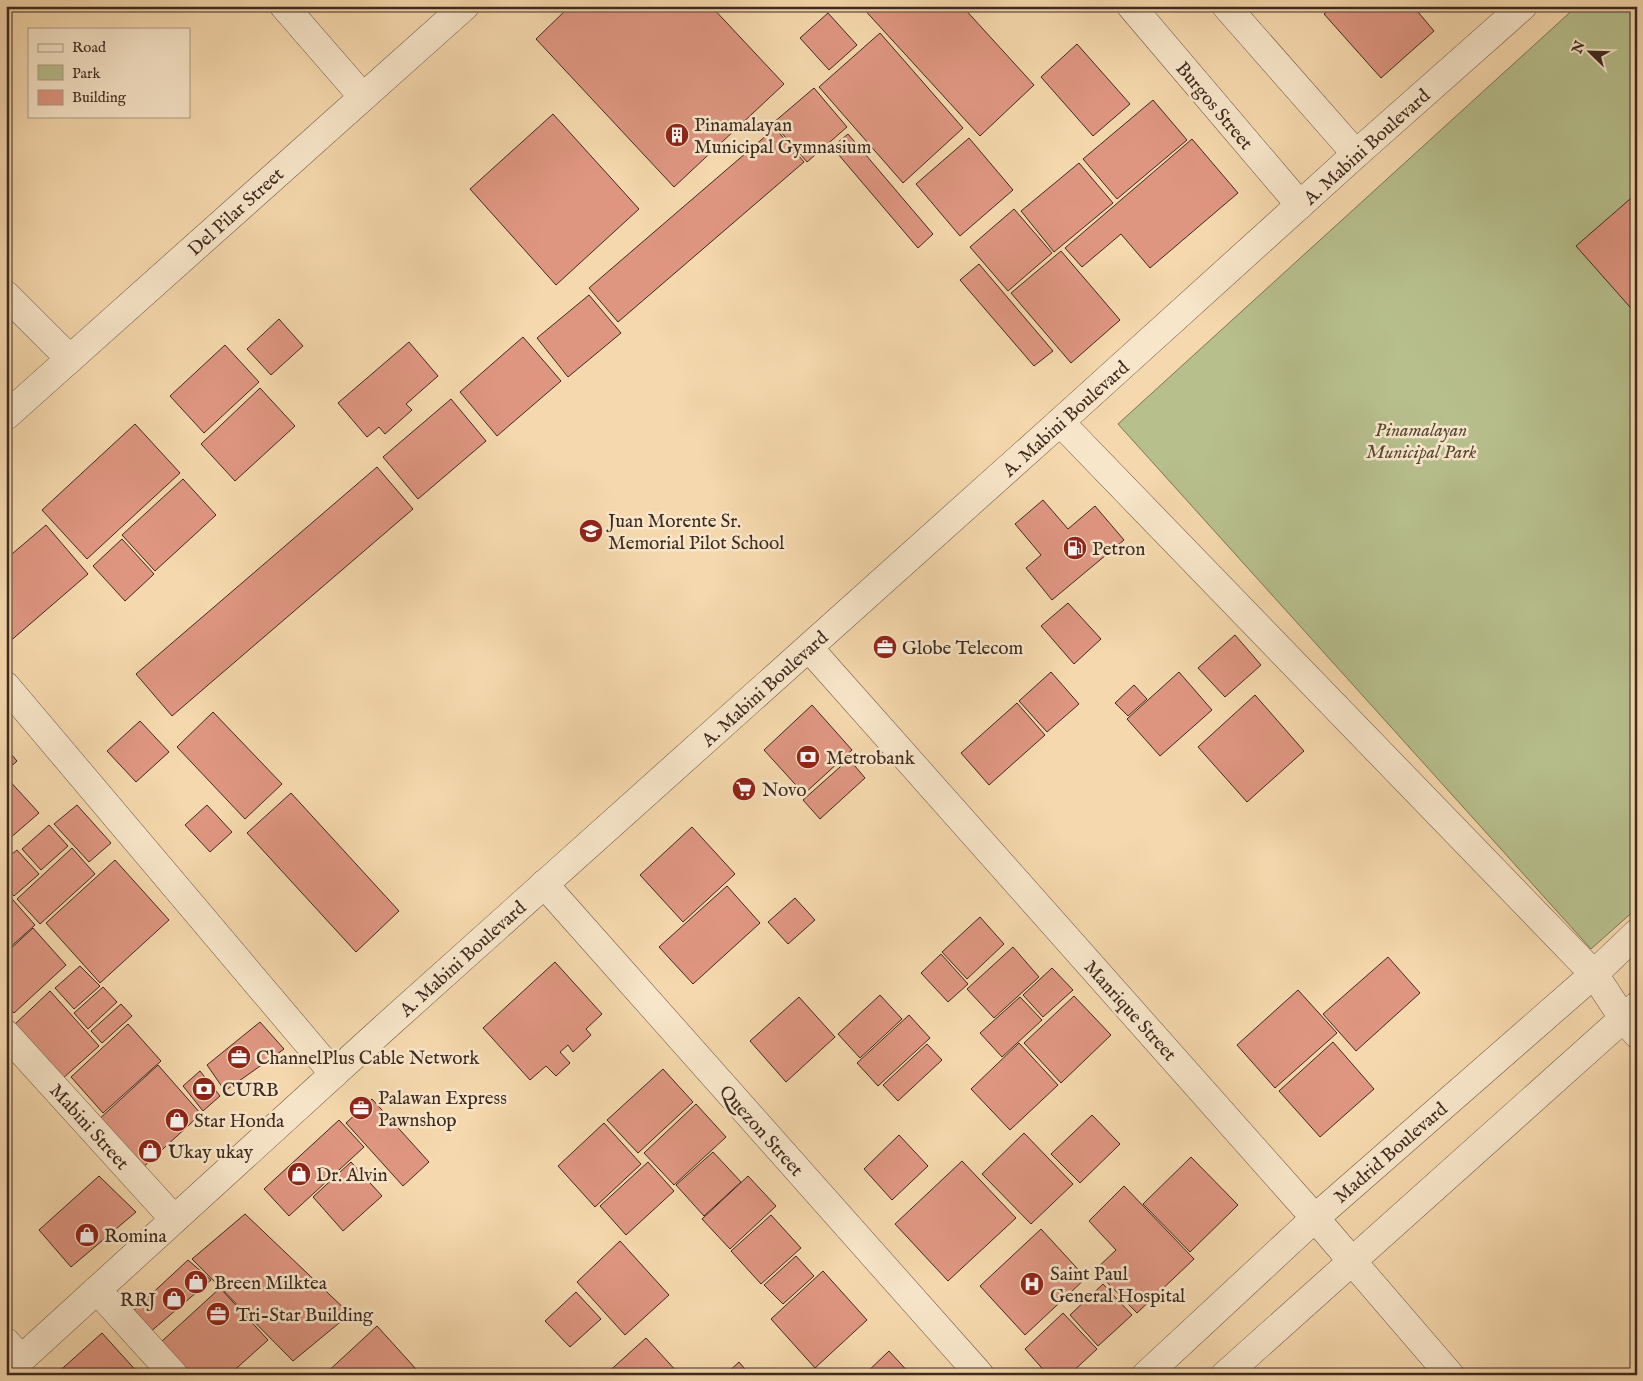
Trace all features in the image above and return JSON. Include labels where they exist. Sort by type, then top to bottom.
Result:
[{"type":"street","points":[[284,6],[363,97]]},
{"type":"street","name":"Del Pilar Street","points":[[6,416],[465,6]]},
{"type":"street","name":"Burgos Street","points":[[1131,6],[1300,204]]},
{"type":"street","points":[[1226,6],[1356,154]]},
{"type":"street","name":"A. Mabini Boulevard","points":[[11,1358],[97,1290],[544,884],[1523,6]]},
{"type":"street","points":[[6,295],[70,359]]},
{"type":"street","points":[[1060,422],[1594,974],[1632,1019],[1225,1375]]},
{"type":"street","name":"Manrique Street","points":[[809,648],[1315,1218],[1450,1375]]},
{"type":"street","points":[[6,686],[334,1074]]},
{"type":"street","name":"Quezon Street","points":[[544,884],[980,1375]]},
{"type":"street","name":"Madrid Boulevard","points":[[1146,1375],[1315,1218],[1594,974],[1637,933]]},
{"type":"street","name":"Mabini Street","points":[[6,1034],[174,1219]]},
{"type":"street","points":[[97,1290],[174,1375]]},
{"type":"green space","name":"Pinamalayan Municipal Park","points":[[1577,6],[1624,6],[1637,21],[1637,908],[1591,949],[1118,424]]},
{"type":"building","name":"Pinamalayan Municipal Gymnasium","points":[[570,6],[711,6],[784,84],[674,187],[536,39]]},
{"type":"building","points":[[861,6],[962,6],[1034,85],[980,136]]},
{"type":"building","points":[[1334,6],[1413,6],[1434,31],[1381,78],[1324,14]]},
{"type":"building","points":[[828,13],[857,45],[829,70],[800,38]]},
{"type":"building","points":[[880,33],[963,128],[903,183],[819,87]]},
{"type":"building","points":[[1077,44],[1130,104],[1093,136],[1041,77]]},
{"type":"building","points":[[814,88],[847,127],[807,162],[773,123]]},
{"type":"building","points":[[1153,100],[1187,140],[1117,199],[1083,159]]},
{"type":"building","points":[[553,114],[639,209],[556,285],[470,189]]},
{"type":"building","points":[[775,128],[804,162],[618,322],[589,288]]},
{"type":"building","points":[[848,134],[933,234],[918,248],[832,147]]},
{"type":"building","points":[[969,138],[1013,190],[960,236],[916,184]]},
{"type":"building","points":[[1192,139],[1238,193],[1150,268],[1121,234],[1082,267],[1065,248]]},
{"type":"building","points":[[1079,163],[1113,203],[1054,252],[1021,211]]},
{"type":"building","points":[[1637,193],[1637,315],[1576,246]]},
{"type":"building","points":[[1014,209],[1052,253],[1008,291],[970,247]]},
{"type":"building","points":[[1061,251],[1120,320],[1071,363],[1011,293]]},
{"type":"building","points":[[979,264],[1053,351],[1034,366],[960,280]]},
{"type":"building","points":[[589,295],[621,333],[568,377],[537,338]]},
{"type":"building","points":[[279,319],[303,346],[271,375],[247,349]]},
{"type":"building","points":[[523,337],[561,381],[497,436],[460,392]]},
{"type":"building","points":[[409,342],[438,376],[406,404],[412,410],[385,434],[379,427],[367,437],[338,403]]},
{"type":"building","points":[[225,345],[259,382],[204,433],[170,396]]},
{"type":"building","points":[[260,388],[295,426],[235,481],[201,444]]},
{"type":"building","points":[[451,399],[486,441],[418,499],[383,457]]},
{"type":"building","points":[[135,424],[180,473],[87,559],[42,510]]},
{"type":"building","points":[[377,467],[413,509],[172,716],[136,674]]},
{"type":"building","points":[[183,479],[216,515],[155,571],[122,535]]},
{"type":"building","name":"Petron","points":[[1043,500],[1068,529],[1095,506],[1124,540],[1052,600],[1026,568],[1041,555],[1015,524]]},
{"type":"building","points":[[46,525],[88,574],[8,643],[6,641],[6,559]]},
{"type":"building","points":[[122,539],[154,574],[125,601],[93,566]]},
{"type":"building","points":[[1068,603],[1101,639],[1074,664],[1041,626]]},
{"type":"building","points":[[1235,635],[1261,665],[1225,697],[1198,668]]},
{"type":"building","points":[[1051,672],[1079,704],[1047,732],[1019,701]]},
{"type":"building","points":[[1179,672],[1212,710],[1160,756],[1127,719]]},
{"type":"building","points":[[1134,685],[1147,699],[1128,716],[1115,703]]},
{"type":"building","points":[[1255,695],[1304,751],[1247,802],[1198,747]]},
{"type":"building","points":[[1017,703],[1045,735],[989,785],[961,753]]},
{"type":"building","points":[[812,705],[852,750],[804,794],[764,750]]},
{"type":"building","points":[[213,712],[282,784],[245,819],[177,747]]},
{"type":"building","points":[[140,721],[169,752],[136,782],[107,751]]},
{"type":"building","points":[[6,748],[17,761],[6,771]]},
{"type":"building","points":[[849,759],[865,778],[820,819],[803,800]]},
{"type":"building","points":[[6,777],[39,813],[9,839],[6,836]]},
{"type":"building","points":[[291,793],[399,911],[356,952],[247,833]]},
{"type":"building","points":[[77,805],[111,843],[89,862],[54,824]]},
{"type":"building","points":[[207,805],[232,832],[210,852],[185,825]]},
{"type":"building","points":[[49,825],[68,846],[41,870],[22,849]]},
{"type":"building","points":[[692,827],[735,874],[683,922],[640,875]]},
{"type":"building","points":[[72,848],[95,874],[40,924],[17,899]]},
{"type":"building","points":[[17,850],[39,874],[14,896],[6,888],[6,859]]},
{"type":"building","points":[[115,860],[169,920],[100,983],[46,923]]},
{"type":"building","points":[[727,886],[760,923],[693,984],[659,947]]},
{"type":"building","points":[[6,892],[35,925],[6,951]]},
{"type":"building","points":[[795,898],[815,920],[788,944],[768,922]]},
{"type":"building","points":[[980,917],[1004,944],[967,979],[942,952]]},
{"type":"building","points":[[33,928],[66,965],[14,1013],[6,1005],[6,953]]},
{"type":"building","points":[[1013,947],[1039,977],[994,1018],[967,989]]},
{"type":"building","points":[[941,954],[968,984],[948,1002],[921,973]]},
{"type":"building","points":[[1388,957],[1420,993],[1356,1051],[1323,1014]]},
{"type":"building","points":[[555,962],[602,1014],[586,1029],[591,1035],[573,1052],[568,1045],[560,1052],[570,1063],[556,1076],[546,1066],[530,1080],[483,1028]]},
{"type":"building","points":[[80,966],[100,986],[74,1009],[55,988]]},
{"type":"building","points":[[1052,968],[1073,990],[1043,1017],[1023,995]]},
{"type":"building","points":[[103,987],[117,1002],[88,1029],[74,1013]]},
{"type":"building","points":[[1298,990],[1337,1033],[1275,1088],[1237,1045]]},
{"type":"building","points":[[50,991],[99,1046],[62,1079],[14,1025]]},
{"type":"building","points":[[880,995],[902,1019],[860,1058],[838,1034]]},
{"type":"building","points":[[1074,996],[1111,1035],[1061,1083],[1024,1043]]},
{"type":"building","points":[[799,997],[835,1037],[786,1082],[750,1041]]},
{"type":"building","points":[[1020,997],[1042,1020],[1002,1057],[980,1033]]},
{"type":"building","points":[[121,1004],[132,1016],[102,1043],[91,1031]]},
{"type":"building","points":[[909,1015],[930,1038],[878,1086],[857,1063]]},
{"type":"building","points":[[260,1022],[284,1049],[225,1091],[207,1065]]},
{"type":"building","points":[[128,1024],[161,1061],[103,1113],[71,1077]]},
{"type":"building","points":[[1333,1042],[1374,1089],[1320,1137],[1279,1091]]},
{"type":"building","points":[[1019,1043],[1058,1085],[1010,1130],[971,1089]]},
{"type":"building","points":[[927,1044],[942,1060],[898,1101],[883,1085]]},
{"type":"building","points":[[158,1065],[201,1114],[140,1170],[97,1121]]},
{"type":"building","points":[[663,1069],[693,1102],[638,1153],[607,1120]]},
{"type":"building","points":[[200,1071],[220,1096],[203,1111],[183,1086]]},
{"type":"building","points":[[372,1099],[429,1162],[403,1186],[346,1123]]},
{"type":"building","points":[[696,1104],[726,1137],[674,1185],[644,1153]]},
{"type":"building","points":[[1092,1115],[1120,1144],[1080,1183],[1051,1154]]},
{"type":"building","points":[[339,1120],[364,1147],[289,1216],[264,1189]]},
{"type":"building","points":[[604,1123],[641,1164],[595,1207],[558,1166]]},
{"type":"building","points":[[1024,1133],[1073,1184],[1031,1224],[982,1174]]},
{"type":"building","points":[[899,1135],[928,1166],[892,1200],[864,1169]]},
{"type":"building","points":[[713,1152],[741,1182],[704,1216],[676,1185]]},
{"type":"building","points":[[1191,1157],[1238,1205],[1190,1252],[1143,1204]]},
{"type":"building","points":[[962,1161],[1016,1218],[948,1281],[895,1224]]},
{"type":"building","points":[[351,1162],[382,1196],[343,1231],[313,1197]]},
{"type":"building","points":[[648,1162],[674,1191],[626,1235],[600,1206]]},
{"type":"building","points":[[99,1176],[136,1212],[71,1267],[39,1230]]},
{"type":"building","points":[[748,1176],[776,1206],[730,1249],[702,1219]]},
{"type":"building","points":[[1124,1186],[1194,1259],[1137,1313],[1095,1270],[1116,1250],[1089,1221]]},
{"type":"building","points":[[245,1214],[350,1314],[293,1361],[192,1259]]},
{"type":"building","points":[[771,1215],[801,1248],[761,1284],[731,1251]]},
{"type":"building","name":"Saint Paul General Hospital","points":[[1041,1229],[1086,1278],[1025,1335],[980,1286]]},
{"type":"building","points":[[620,1241],[669,1295],[625,1335],[577,1282]]},
{"type":"building","points":[[796,1256],[814,1276],[783,1304],[764,1285]]},
{"type":"building","points":[[188,1260],[211,1280],[149,1333],[131,1313]]},
{"type":"building","points":[[823,1271],[867,1320],[815,1368],[771,1319]]},
{"type":"building","points":[[1103,1284],[1132,1315],[1098,1346],[1070,1315]]},
{"type":"building","name":"Tri-Star Building","points":[[220,1288],[268,1340],[229,1375],[190,1375],[161,1342]]},
{"type":"building","points":[[576,1292],[601,1319],[570,1347],[545,1321]]},
{"type":"building","points":[[1063,1313],[1097,1349],[1069,1375],[1048,1375],[1025,1349]]},
{"type":"building","points":[[377,1326],[416,1369],[410,1375],[324,1375]]},
{"type":"building","points":[[102,1333],[140,1375],[55,1375]]},
{"type":"building","points":[[646,1338],[680,1375],[605,1375]]},
{"type":"building","points":[[889,1351],[911,1375],[864,1375]]},
{"type":"building","points":[[739,1362],[750,1375],[725,1375]]},
{"type":"place","name":"Pinamalayan Municipal Gymnasium","points":[[677,135]]},
{"type":"place","name":"Juan Morente Sr. Memorial Pilot School","points":[[591,531]]},
{"type":"place","name":"Petron","points":[[1075,548]]},
{"type":"place","name":"Globe Telecom","points":[[885,647]]},
{"type":"place","name":"Metrobank","points":[[808,757]]},
{"type":"place","name":"Novo","points":[[744,789]]},
{"type":"place","name":"ChannelPlus Cable Network","points":[[239,1057]]},
{"type":"place","name":"CURB","points":[[204,1089]]},
{"type":"place","name":"Palawan Express Pawnshop","points":[[361,1108]]},
{"type":"place","name":"Star Honda","points":[[177,1120]]},
{"type":"place","name":"Ukay ukay","points":[[150,1151]]},
{"type":"place","name":"Dr. Alvin","points":[[299,1174]]},
{"type":"place","name":"Romina","points":[[87,1235]]},
{"type":"place","name":"Breen Milktea","points":[[196,1282]]},
{"type":"place","name":"Saint Paul General Hospital","points":[[1032,1284]]},
{"type":"place","name":"RRJ","points":[[174,1299]]},
{"type":"place","name":"Tri-Star Building","points":[[218,1314]]}]
